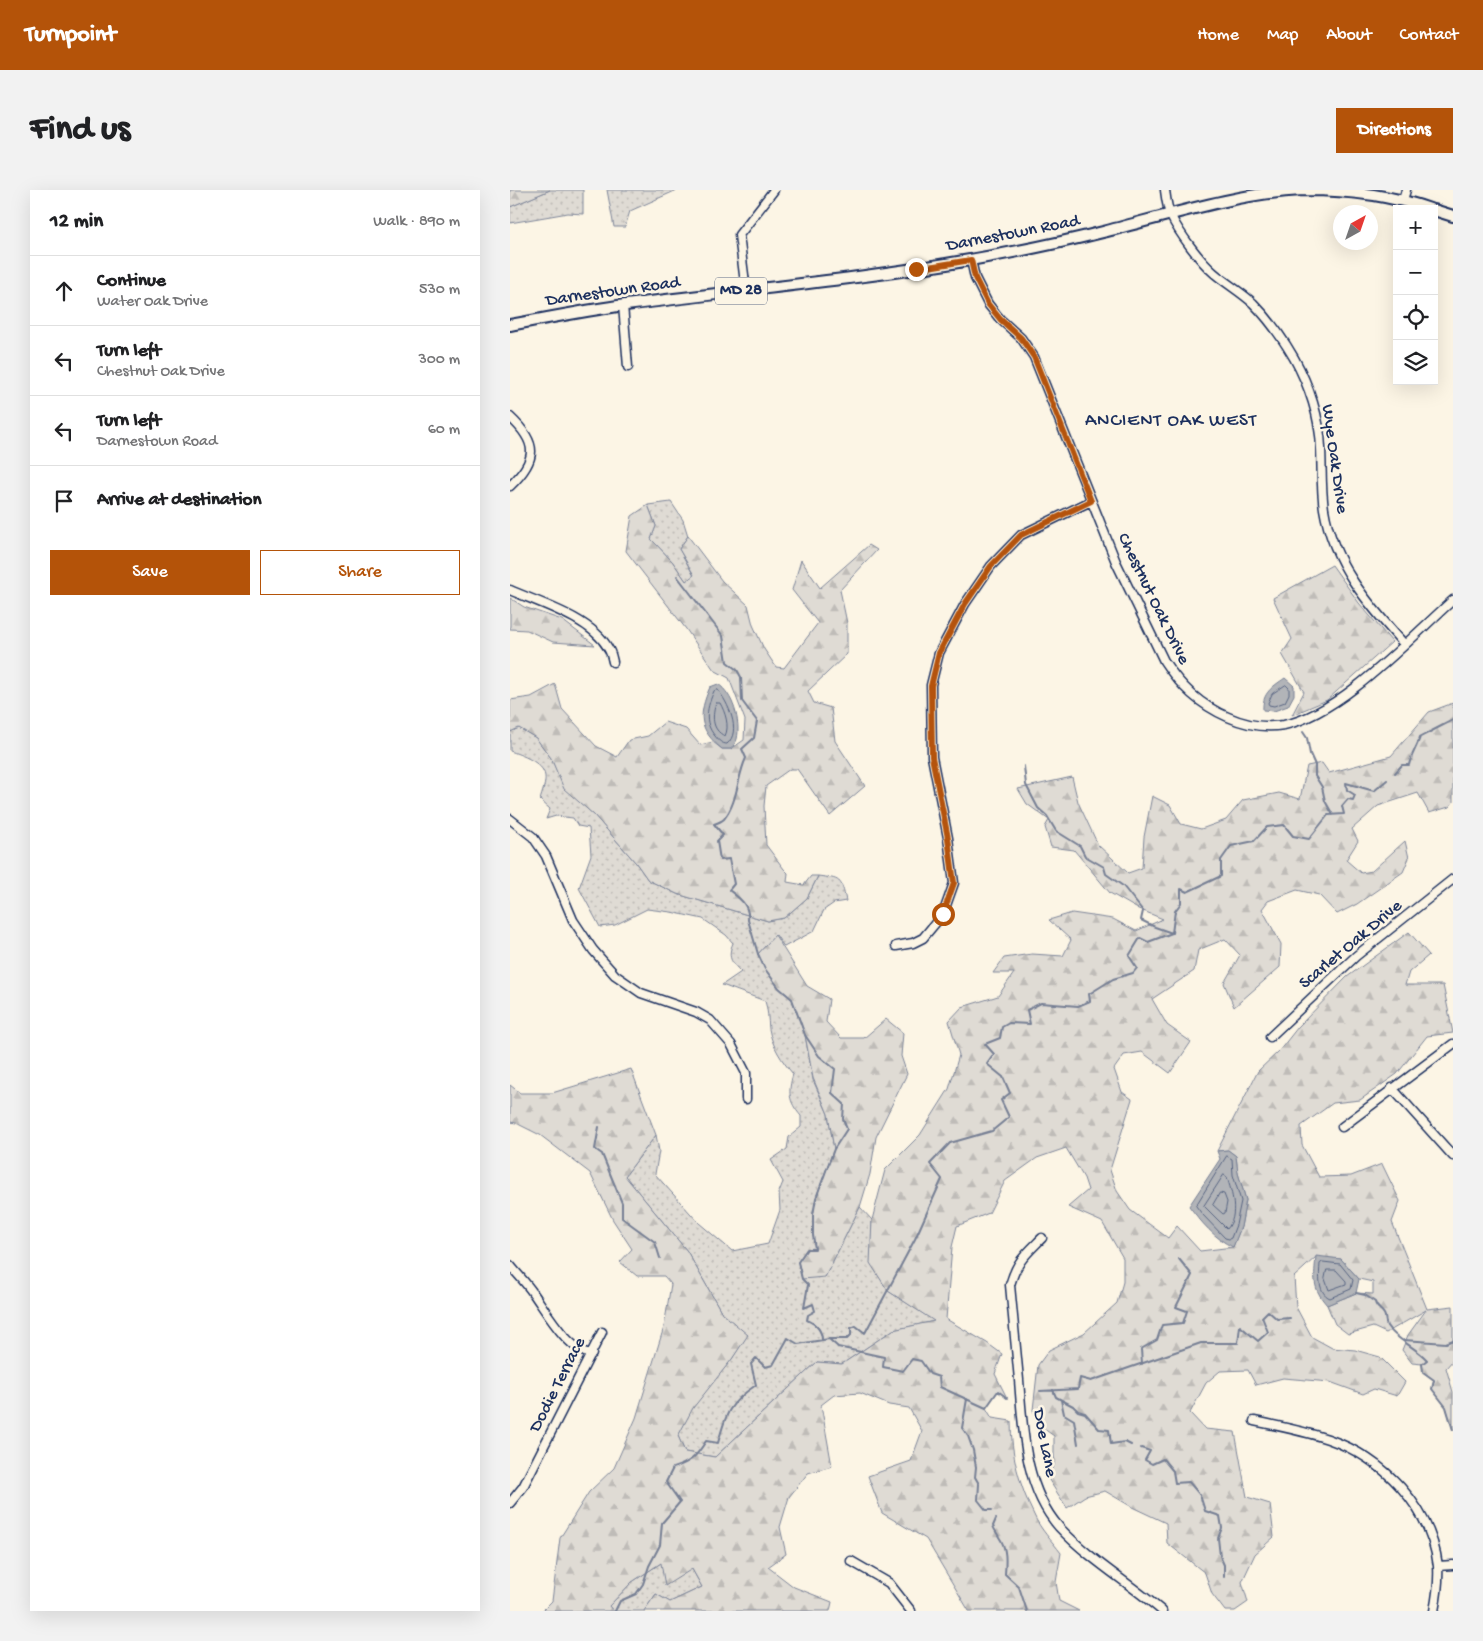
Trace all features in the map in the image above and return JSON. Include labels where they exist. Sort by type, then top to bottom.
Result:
[{"type":"main road","name":"Darnestown Road","points":[[510,325],[624,305],[916,269],[971,260],[1085,237],[1232,201],[1305,190],[1405,195],[1423,205]]},
{"type":"main road","points":[[1438,211],[1453,216]]},
{"type":"street","points":[[746,291],[739,235],[774,190]]},
{"type":"street","points":[[1164,190],[1170,215]]},
{"type":"street","name":"Wye Oak Drive","points":[[1170,215],[1199,258],[1255,305],[1278,332],[1295,360],[1308,388],[1317,418],[1321,446],[1324,509],[1332,540],[1348,575],[1370,606],[1404,644]]},
{"type":"street","name":"Chestnut Oak Drive","points":[[971,260],[975,278],[988,304],[1000,319],[1021,338],[1034,357],[1117,564],[1164,661],[1172,674],[1188,692],[1212,711],[1240,722],[1263,726],[1283,725],[1303,720],[1346,694],[1453,600]]},
{"type":"street","points":[[624,305],[628,367]]},
{"type":"street","points":[[510,416],[524,430],[530,444],[530,460],[510,486]]},
{"type":"street","points":[[896,946],[923,938],[943,914],[954,883],[948,838],[932,757],[931,686],[939,653],[965,604],[991,566],[1021,535],[1091,501]]},
{"type":"street","points":[[510,590],[552,606],[576,618],[602,639],[609,649],[613,662]]},
{"type":"street","points":[[510,819],[533,837],[546,856],[573,920],[594,950],[615,975],[641,993],[696,1012],[710,1020],[732,1044],[746,1073],[746,1099]]},
{"type":"street","name":"Scarlet Oak Drive","points":[[1270,1037],[1356,956],[1453,879]]},
{"type":"street","points":[[1342,1127],[1453,1044]]},
{"type":"street","points":[[1392,1088],[1453,1156]]},
{"type":"street","name":"Doe Lane","points":[[1042,1238],[1022,1258],[1015,1269],[1010,1285],[1024,1439],[1033,1478],[1044,1505],[1058,1526],[1092,1559],[1162,1611]]},
{"type":"street","points":[[511,1268],[532,1291],[558,1328],[578,1348],[592,1354]]},
{"type":"street","name":"Dodie Terrace","points":[[510,1503],[523,1488],[602,1332]]},
{"type":"street","points":[[1254,1421],[1329,1440],[1352,1450],[1375,1464],[1398,1484],[1423,1517],[1433,1541],[1438,1566],[1434,1611]]},
{"type":"street","points":[[851,1561],[889,1583],[911,1611]]},
{"type":"street","points":[[1438,1566],[1453,1565]]},
{"type":"green space","points":[[510,190],[550,190],[510,207]]},
{"type":"green space","points":[[550,190],[583,190],[583,214],[568,213],[510,223],[510,207]]},
{"type":"green space","points":[[607,190],[677,190],[630,211],[625,227],[614,227]]},
{"type":"green space","points":[[671,502],[683,520],[688,536],[679,549],[694,576],[686,581],[672,561],[651,539],[656,526],[648,505]]},
{"type":"green space","points":[[648,505],[656,526],[651,539],[672,561],[686,581],[694,575],[679,549],[688,536],[722,581],[748,605],[753,625],[764,649],[776,667],[784,668],[818,623],[792,590],[801,560],[820,588],[869,545],[877,550],[840,590],[847,623],[847,654],[808,691],[814,703],[831,708],[835,741],[865,786],[830,816],[797,769],[790,769],[766,786],[764,806],[766,845],[788,873],[787,882],[804,885],[811,876],[818,876],[807,898],[784,918],[768,921],[677,894],[648,880],[636,863],[594,815],[564,789],[551,758],[536,738],[519,728],[510,732],[510,700],[531,697],[555,684],[562,709],[596,746],[617,757],[629,740],[648,736],[665,722],[686,729],[700,745],[713,742],[722,749],[731,749],[744,740],[745,720],[729,678],[714,670],[686,629],[626,551],[632,516]]},
{"type":"green space","points":[[1332,565],[1359,603],[1392,642],[1327,700],[1292,715],[1304,692],[1282,654],[1292,639],[1273,598]]},
{"type":"green space","points":[[510,598],[524,607],[562,620],[595,645],[553,642],[527,630],[510,629]]},
{"type":"green space","points":[[1453,703],[1453,802],[1449,807],[1429,813],[1418,793],[1378,806],[1352,829],[1358,841],[1346,860],[1361,873],[1372,871],[1405,841],[1409,858],[1403,872],[1357,904],[1337,914],[1319,895],[1297,890],[1268,901],[1262,909],[1281,944],[1280,967],[1234,1007],[1224,983],[1240,955],[1225,939],[1198,950],[1194,971],[1152,999],[1167,1025],[1191,1042],[1170,1073],[1142,1052],[1124,1055],[1114,1069],[1122,1092],[1132,1099],[1110,1170],[1117,1191],[1130,1210],[1168,1238],[1177,1226],[1200,1251],[1233,1247],[1241,1227],[1246,1200],[1238,1173],[1236,1156],[1228,1150],[1217,1151],[1258,1071],[1347,977],[1409,932],[1429,955],[1409,972],[1405,985],[1443,985],[1453,1033],[1427,1036],[1397,1074],[1360,1100],[1333,1103],[1301,1126],[1302,1145],[1319,1177],[1351,1176],[1382,1164],[1400,1201],[1392,1222],[1427,1309],[1453,1306],[1453,1360],[1446,1368],[1453,1392],[1453,1430],[1446,1407],[1432,1389],[1434,1380],[1423,1372],[1422,1364],[1412,1363],[1402,1350],[1408,1335],[1426,1310],[1386,1333],[1373,1327],[1348,1334],[1335,1324],[1327,1305],[1356,1293],[1373,1294],[1373,1282],[1359,1279],[1341,1259],[1316,1257],[1294,1277],[1296,1307],[1312,1337],[1332,1348],[1355,1350],[1380,1357],[1405,1382],[1397,1396],[1374,1389],[1363,1394],[1330,1382],[1283,1378],[1256,1385],[1248,1370],[1220,1371],[1206,1383],[1190,1413],[1205,1429],[1235,1432],[1247,1497],[1270,1504],[1274,1537],[1255,1554],[1242,1582],[1248,1602],[1235,1611],[1225,1611],[1212,1594],[1205,1573],[1167,1543],[1166,1523],[1132,1507],[1105,1491],[1085,1496],[1067,1508],[1047,1477],[1054,1465],[1054,1436],[1040,1426],[1033,1410],[1038,1365],[1049,1350],[1084,1333],[1117,1303],[1123,1282],[1123,1258],[1102,1222],[1068,1207],[1088,1190],[1084,1178],[1066,1148],[1037,1158],[1005,1181],[989,1213],[957,1226],[952,1247],[946,1319],[1002,1354],[995,1374],[1007,1398],[998,1391],[986,1408],[992,1418],[1011,1421],[1014,1457],[1024,1492],[1039,1525],[1061,1553],[1056,1582],[1059,1601],[1079,1611],[969,1611],[926,1539],[882,1513],[868,1476],[911,1461],[922,1431],[909,1408],[889,1405],[860,1393],[834,1395],[821,1405],[832,1466],[808,1473],[789,1497],[780,1527],[786,1554],[768,1567],[794,1587],[832,1602],[830,1611],[644,1611],[656,1594],[670,1602],[702,1587],[692,1569],[665,1586],[661,1563],[632,1582],[609,1606],[613,1611],[542,1611],[552,1601],[560,1538],[589,1492],[614,1468],[636,1418],[664,1327],[671,1284],[664,1276],[637,1276],[620,1262],[632,1249],[613,1220],[590,1173],[540,1135],[510,1122],[510,1085],[520,1093],[552,1093],[631,1069],[656,1135],[625,1176],[687,1251],[722,1313],[748,1335],[732,1359],[693,1408],[678,1436],[685,1452],[715,1457],[817,1362],[842,1364],[893,1330],[934,1321],[888,1291],[870,1263],[872,1220],[885,1170],[920,1135],[949,1089],[959,1055],[949,1021],[962,1007],[998,996],[1014,973],[993,973],[1004,958],[1032,954],[1063,956],[1071,940],[1049,920],[1072,913],[1113,919],[1136,931],[1163,919],[1136,908],[1110,893],[1074,850],[1051,847],[1045,827],[1049,820],[1027,804],[1018,789],[1072,777],[1078,802],[1098,845],[1128,873],[1142,868],[1144,837],[1152,796],[1170,805],[1181,824],[1201,829],[1226,820],[1243,800],[1279,793],[1300,799],[1307,766],[1322,763],[1329,773],[1391,756],[1429,712]]},
{"type":"green space","points":[[519,728],[536,738],[551,758],[565,789],[594,815],[636,863],[648,880],[677,894],[768,921],[784,918],[807,898],[818,876],[836,879],[841,884],[844,893],[846,901],[834,903],[824,910],[814,931],[784,947],[776,935],[758,954],[765,969],[779,988],[792,999],[805,1035],[813,1080],[828,1114],[834,1149],[816,1198],[813,1235],[815,1249],[825,1277],[860,1207],[872,1220],[871,1263],[888,1291],[935,1321],[893,1330],[842,1364],[817,1362],[715,1457],[685,1452],[678,1436],[692,1408],[732,1359],[747,1335],[722,1313],[687,1251],[625,1176],[656,1135],[659,1151],[655,1174],[699,1223],[732,1251],[768,1244],[780,1210],[779,1192],[783,1182],[771,1160],[787,1149],[789,1137],[801,1127],[801,1116],[791,1101],[790,1096],[793,1074],[781,1059],[772,1041],[765,1001],[722,985],[741,972],[731,959],[730,952],[733,943],[726,935],[703,919],[647,909],[615,925],[600,927],[579,888],[591,855],[589,828],[578,826],[573,818],[556,816],[546,819],[550,809],[540,800],[545,782],[543,771],[536,763],[510,751],[510,732]]},
{"type":"green space","points":[[775,935],[807,986],[829,999],[826,1022],[841,1038],[864,1038],[886,1019],[903,1033],[901,1056],[907,1074],[876,1137],[870,1174],[860,1207],[825,1277],[802,1279],[798,1262],[807,1249],[815,1248],[813,1215],[816,1198],[834,1149],[828,1114],[813,1078],[805,1035],[792,999],[779,988],[765,969],[758,954]]},
{"type":"green space","points":[[661,1563],[692,1569],[702,1587],[670,1602],[656,1594],[644,1611],[613,1611],[609,1606],[632,1582]]},
{"type":"water","points":[[1285,678],[1294,686],[1294,695],[1288,706],[1274,711],[1263,710],[1266,695]]},
{"type":"water","points":[[718,684],[728,694],[737,716],[737,739],[731,749],[722,749],[714,742],[704,728],[702,721],[703,706],[710,687]]},
{"type":"water","points":[[1228,1150],[1236,1156],[1238,1173],[1246,1200],[1241,1227],[1233,1247],[1214,1235],[1189,1206],[1220,1159],[1217,1151]]},
{"type":"water","points":[[1316,1256],[1341,1259],[1359,1279],[1356,1293],[1327,1305],[1316,1288]]},
{"type":"waterway","points":[[677,576],[723,636],[727,662],[737,670],[741,677],[742,701],[757,721],[754,738],[742,749],[746,758],[732,805],[724,819],[714,824],[723,835],[717,841],[720,860],[729,859],[734,884],[729,890],[746,906],[758,954],[765,969],[779,988],[792,999],[805,1035],[819,1056],[835,1069],[832,1093],[844,1104],[843,1119],[847,1129],[834,1149],[816,1198],[813,1215],[815,1249],[807,1249],[798,1262],[802,1279],[808,1285],[804,1308],[813,1304],[815,1311],[808,1315],[807,1320],[818,1328],[822,1340]]},
{"type":"waterway","points":[[1395,773],[1402,765],[1409,765],[1420,737],[1453,720]]},
{"type":"waterway","points":[[1303,732],[1307,738],[1310,754],[1315,765],[1315,776],[1322,787],[1325,801],[1333,815]]},
{"type":"waterway","points":[[1024,766],[1026,785],[1038,808],[1047,816],[1056,831],[1080,846],[1085,856],[1104,867],[1106,874],[1123,886],[1143,911],[1141,920],[1172,933]]},
{"type":"waterway","points":[[829,1339],[847,1339],[851,1335],[851,1328],[856,1326],[865,1333],[915,1239],[942,1179],[930,1164],[950,1143],[992,1131],[1009,1117],[1001,1100],[1010,1093],[1003,1077],[987,1064],[994,1054],[985,1044],[1000,1038],[1002,1027],[1009,1023],[1030,1024],[1027,1010],[1041,1003],[1078,1006],[1090,1001],[1089,994],[1113,979],[1133,973],[1137,968],[1129,956],[1140,938],[1148,942],[1172,933],[1175,911],[1181,903],[1181,889],[1187,892],[1221,876],[1221,860],[1231,846],[1254,841],[1267,827],[1284,825],[1293,836],[1309,839],[1328,815],[1344,814],[1342,806],[1348,799],[1353,800],[1355,795],[1347,790],[1346,783],[1374,791],[1387,780]]},
{"type":"waterway","points":[[599,1127],[595,1149],[602,1154],[622,1203],[622,1218],[655,1242],[660,1258]]},
{"type":"waterway","points":[[1142,1364],[1141,1349],[1157,1340],[1162,1325],[1183,1323],[1187,1311],[1176,1307],[1192,1275],[1179,1259]]},
{"type":"waterway","points":[[1356,1293],[1365,1295],[1375,1302],[1376,1306],[1384,1314],[1386,1324],[1391,1331],[1427,1360],[1422,1364],[1423,1372],[1434,1380],[1432,1389],[1446,1407],[1453,1430]]},
{"type":"waterway","points":[[1040,1391],[1078,1389],[1080,1378],[1091,1381],[1201,1343],[1238,1343],[1240,1326],[1258,1341],[1268,1332],[1262,1317],[1268,1311],[1277,1319],[1290,1318]]},
{"type":"waterway","points":[[615,1611],[620,1601],[636,1594],[643,1584],[649,1566],[660,1545],[662,1523],[680,1502],[666,1482],[673,1468],[684,1464],[692,1458],[706,1441],[718,1443],[726,1416],[734,1403],[756,1385],[751,1364],[756,1358],[765,1367],[773,1365],[788,1338],[798,1344],[829,1339],[838,1347],[884,1357],[883,1367],[903,1371],[912,1359],[921,1361],[930,1374],[939,1377],[940,1387],[986,1408],[998,1391],[1007,1398]]},
{"type":"waterway","points":[[1404,1340],[1446,1343],[1453,1340]]},
{"type":"waterway","points":[[1053,1390],[1056,1397],[1073,1406],[1078,1411],[1085,1413],[1099,1429],[1109,1430],[1111,1444],[1125,1442],[1131,1445]]},
{"type":"waterway","points":[[967,1399],[962,1428],[968,1436],[973,1450],[976,1467],[975,1477],[979,1484],[978,1500],[986,1510],[992,1510]]},
{"type":"waterway","points":[[1061,1400],[1064,1414],[1074,1420],[1078,1444]]},
{"type":"waterway","points":[[1141,1448],[1150,1451],[1145,1460],[1152,1464],[1163,1459],[1173,1471],[1175,1483],[1189,1482],[1200,1495],[1205,1511],[1220,1516],[1222,1528],[1218,1538],[1220,1556],[1224,1565],[1224,1577]]},
{"type":"waterway","points":[[996,1519],[993,1526],[1005,1550],[1005,1574],[1019,1587],[1027,1611]]},
{"type":"district","name":"ANCIENT OAK WEST","points":[[1171,421]]},
{"type":"route","points":[[916,269],[971,260],[975,278],[988,304],[1000,319],[1021,338],[1034,357],[1091,501],[1021,535],[991,566],[965,604],[939,653],[931,686],[932,757],[948,838],[954,883],[943,914]]}]
